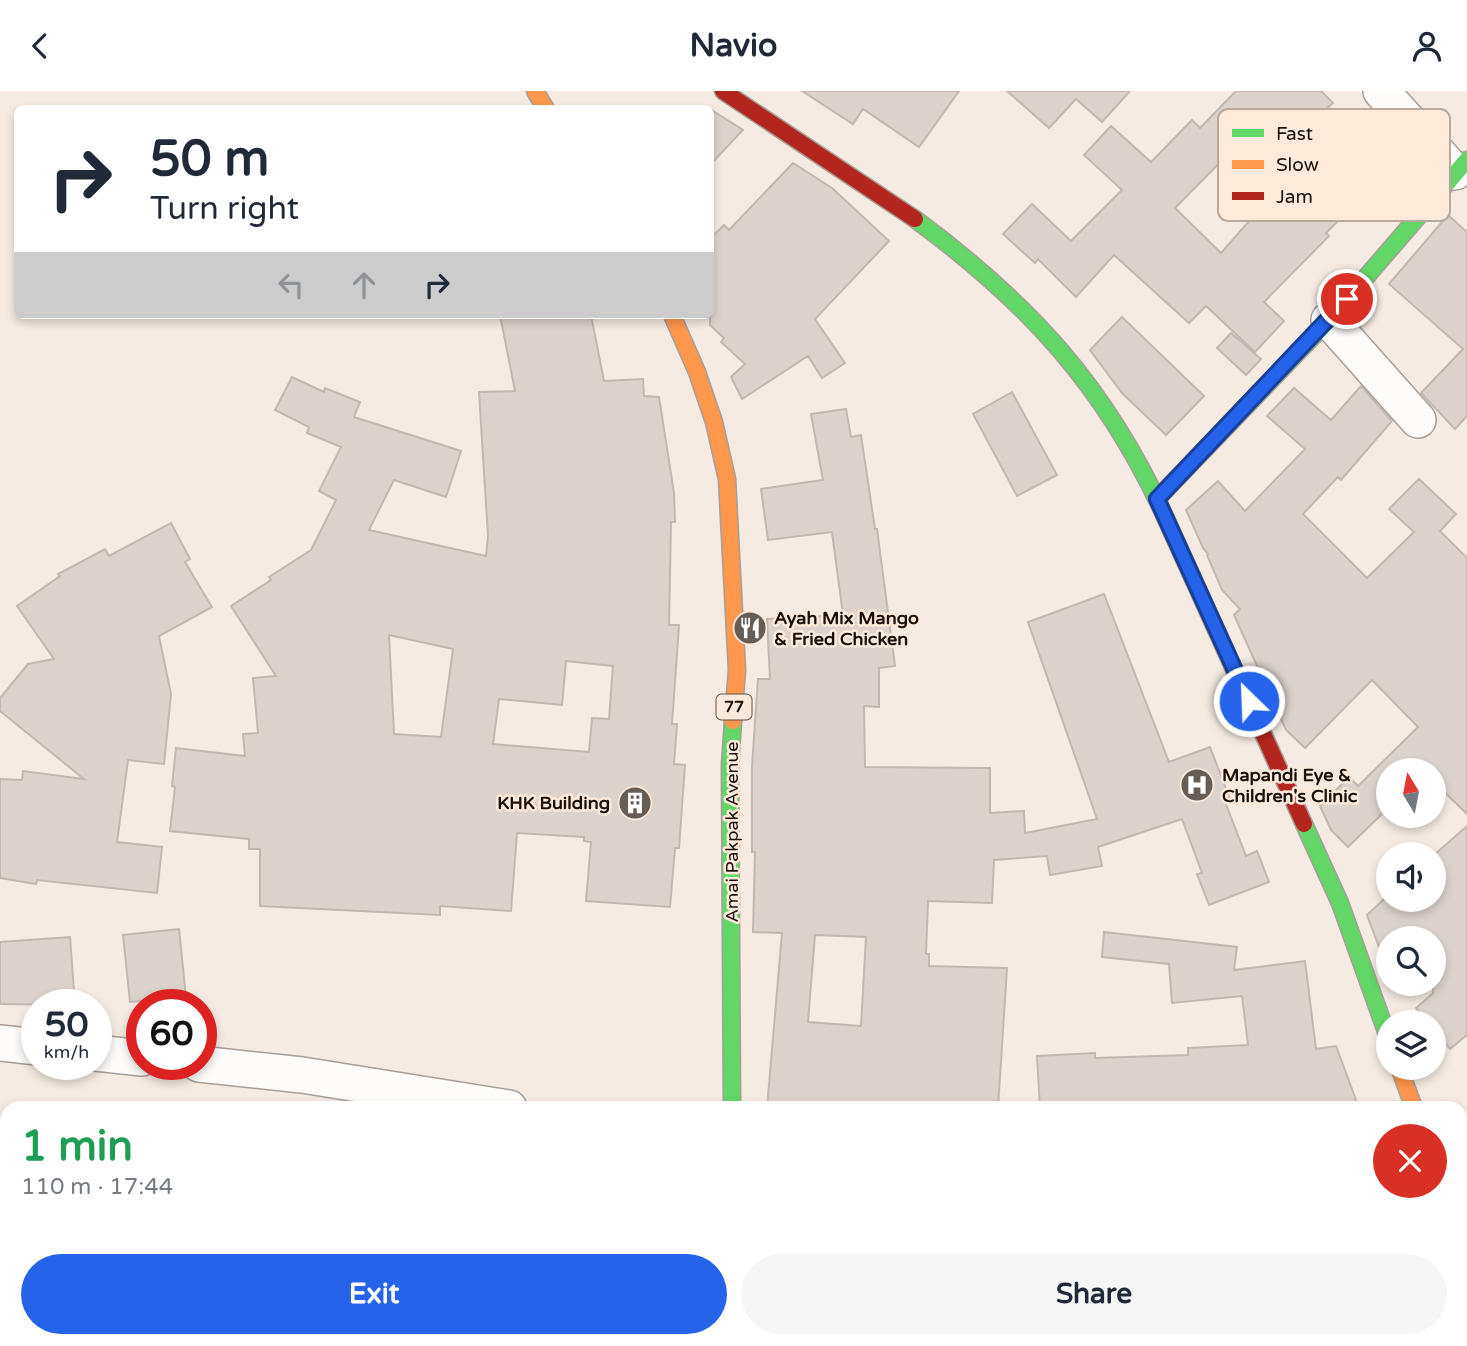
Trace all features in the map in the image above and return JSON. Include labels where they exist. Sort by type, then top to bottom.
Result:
[{"type":"main road","points":[[723,91],[944,239],[1007,294],[1045,332],[1087,381],[1127,439],[1157,499],[1340,903],[1378,1010]]},
{"type":"main road","points":[[1157,499],[1329,320],[1414,221]]},
{"type":"main road","name":"Amai Pakpak Avenue","points":[[674,319],[697,372],[714,422],[727,479],[737,670],[730,765],[732,1101]]},
{"type":"main road","points":[[1404,1080],[1411,1101]]},
{"type":"street","points":[[1381,91],[1400,109]]},
{"type":"street","points":[[1329,320],[1418,420]]},
{"type":"street","points":[[0,1043],[21,1045]]},
{"type":"street","points":[[217,1066],[302,1075],[465,1101]]},
{"type":"building","points":[[802,91],[959,91],[919,147],[863,109],[853,124]]},
{"type":"building","points":[[1007,91],[1130,91],[1102,122],[1076,99],[1049,128]]},
{"type":"building","points":[[1236,91],[1321,91],[1333,103],[1328,107],[1330,109],[1218,109]]},
{"type":"building","points":[[1218,110],[1218,164],[1175,208],[1221,253],[1249,221],[1338,221],[1326,233],[1329,236],[1264,302],[1284,321],[1255,352],[1206,306],[1189,323],[1114,255],[1076,297],[1038,259],[1035,263],[1003,234],[1032,204],[1071,241],[1122,190],[1084,155],[1111,126],[1151,162],[1192,120],[1200,128]]},
{"type":"building","points":[[714,112],[743,130],[714,161]]},
{"type":"building","points":[[793,163],[832,188],[889,241],[815,319],[845,363],[822,378],[808,356],[742,399],[731,377],[745,364],[721,342],[724,338],[710,325],[710,319],[714,319],[714,235],[724,225],[729,230]]},
{"type":"building","points":[[1450,217],[1467,232],[1467,416],[1455,429],[1421,393],[1463,349],[1389,284],[1443,221],[1450,221]]},
{"type":"building","points":[[1122,317],[1204,396],[1166,435],[1122,393],[1090,350]]},
{"type":"building","points":[[501,319],[592,319],[604,381],[643,379],[644,396],[659,397],[674,493],[669,625],[679,625],[672,724],[677,724],[674,764],[685,765],[679,848],[675,848],[670,907],[586,901],[591,842],[584,841],[584,837],[517,833],[511,911],[440,906],[440,915],[260,906],[260,849],[249,849],[249,839],[170,831],[176,748],[245,756],[243,734],[258,733],[253,678],[276,676],[231,606],[311,550],[336,500],[319,491],[341,447],[307,433],[309,427],[275,410],[292,377],[324,392],[325,388],[360,402],[354,417],[461,451],[446,497],[394,480],[369,530],[486,556],[488,536],[479,392],[515,391]],"holes":[[[389,635],[453,649],[441,737],[394,734]],[[566,661],[613,666],[609,719],[592,718],[589,752],[493,744],[499,699],[562,705]]]},
{"type":"building","points":[[1231,333],[1261,359],[1246,375],[1217,348]]},
{"type":"building","points":[[1361,386],[1392,421],[1341,480],[1338,477],[1303,514],[1367,578],[1414,532],[1389,509],[1419,479],[1456,514],[1440,531],[1467,558],[1467,814],[1446,794],[1446,758],[1386,758],[1418,727],[1372,680],[1305,748],[1286,730],[1234,615],[1240,609],[1222,590],[1186,510],[1218,481],[1245,511],[1305,449],[1267,416],[1294,388],[1331,420]]},
{"type":"building","points":[[1012,392],[1057,475],[1017,496],[973,414]]},
{"type":"building","points":[[846,409],[851,437],[861,435],[877,529],[895,666],[879,668],[879,707],[864,706],[865,767],[990,768],[990,813],[1024,811],[1025,833],[1097,819],[1028,622],[1104,594],[1169,762],[1210,747],[1229,797],[1224,799],[1246,856],[1257,851],[1269,882],[1209,905],[1197,874],[1202,873],[1182,819],[1098,847],[1102,866],[1050,875],[1047,856],[994,860],[992,903],[928,901],[926,954],[929,954],[929,966],[1007,968],[998,1101],[768,1101],[782,933],[753,932],[755,852],[752,852],[752,766],[758,679],[770,679],[767,619],[843,615],[832,532],[768,540],[761,489],[823,480],[811,414]],"holes":[[[815,935],[866,937],[861,1026],[808,1022]]]},
{"type":"building","points":[[171,523],[190,559],[185,562],[212,607],[159,636],[171,694],[164,764],[128,760],[117,842],[162,847],[157,893],[37,880],[36,884],[0,878],[0,779],[22,780],[23,771],[84,779],[0,711],[0,698],[28,664],[54,659],[17,606],[60,576],[58,574],[105,549],[109,556]]},
{"type":"building","points":[[1376,768],[1376,820],[1348,847],[1331,830],[1320,806],[1349,777],[1358,786]]},
{"type":"building","points":[[1467,826],[1467,1035],[1450,1049],[1446,1044],[1446,1010],[1416,1008],[1430,996],[1446,996],[1446,926],[1376,926],[1376,939],[1367,915],[1376,907],[1376,912],[1446,912],[1446,845]]},
{"type":"building","points":[[179,929],[185,989],[129,989],[123,935]]},
{"type":"building","points":[[1104,932],[1237,947],[1234,970],[1305,961],[1316,1049],[1336,1046],[1356,1101],[1040,1101],[1037,1056],[1095,1053],[1095,1058],[1188,1055],[1188,1048],[1248,1045],[1242,996],[1172,1003],[1169,964],[1102,957]]},
{"type":"building","points":[[70,937],[74,989],[21,989],[21,1004],[0,1004],[0,942]]},
{"type":"traffic: fast","points":[[1450,180],[1467,160]]},
{"type":"traffic: fast","points":[[915,219],[994,283],[1062,352],[1118,429],[1166,519]]},
{"type":"traffic: fast","points":[[1157,499],[1329,320],[1414,221]]},
{"type":"traffic: fast","points":[[732,1101],[730,765],[733,721]]},
{"type":"traffic: fast","points":[[1304,824],[1340,903],[1378,1010]]},
{"type":"traffic: slow","points":[[535,91],[544,105]]},
{"type":"traffic: slow","points":[[674,319],[697,372],[714,422],[727,479],[737,670],[733,721]]},
{"type":"traffic: slow","points":[[1404,1080],[1411,1101]]},
{"type":"traffic: jam","points":[[723,91],[915,219]]},
{"type":"traffic: jam","points":[[1166,519],[1304,824]]},
{"type":"place","name":"Ayah Mix Mango & Fried Chicken","points":[[750,628]]},
{"type":"place","name":"Mapandi Eye & Children's Clinic","points":[[1197,785]]},
{"type":"place","name":"KHK Building","points":[[635,803]]},
{"type":"route","points":[[1249,701],[1157,499],[1347,299]]}]
